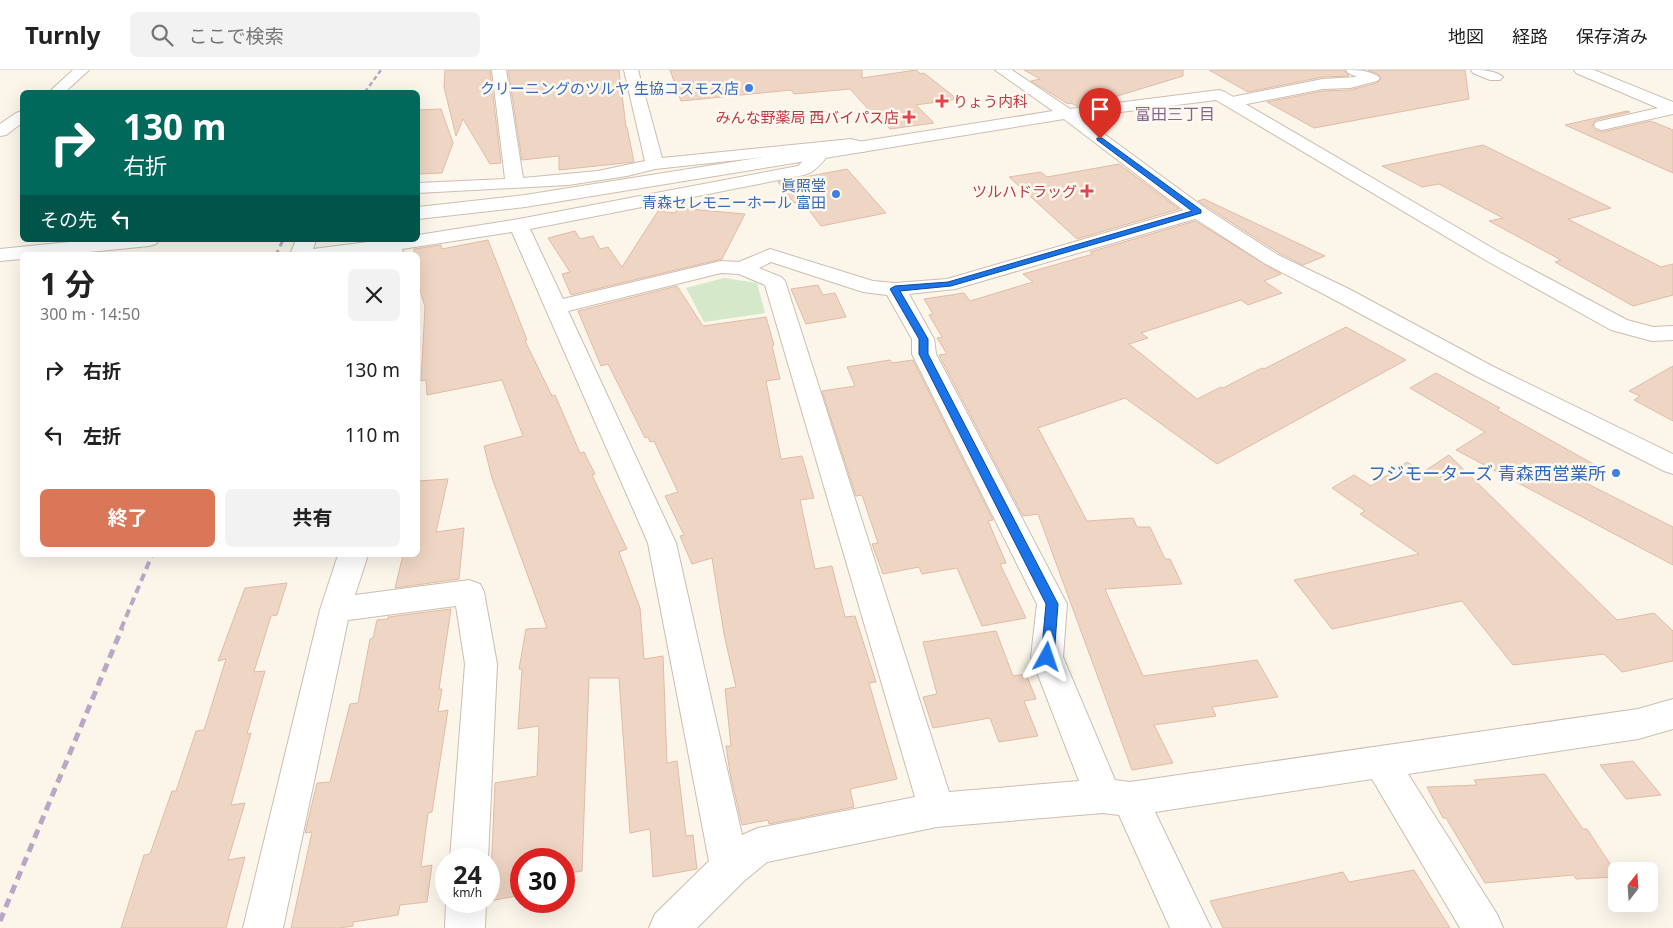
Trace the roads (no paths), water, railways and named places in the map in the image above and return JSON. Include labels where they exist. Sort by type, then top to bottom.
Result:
[{"type":"street","points":[[58,90],[82,70]]},
{"type":"street","points":[[499,70],[515,182]]},
{"type":"street","points":[[631,70],[655,164]]},
{"type":"street","points":[[1002,70],[1067,114],[1198,212],[1270,259],[1341,294],[1493,376],[1673,465]]},
{"type":"street","points":[[1232,102],[1323,84],[1350,83],[1372,78],[1353,70]]},
{"type":"street","points":[[1478,70],[1495,77]]},
{"type":"street","points":[[1581,70],[1673,108]]},
{"type":"street","points":[[420,213],[525,201],[1067,114],[1220,96],[1486,252],[1619,325],[1652,334],[1673,333]]},
{"type":"street","points":[[1602,125],[1673,108]]},
{"type":"street","points":[[0,131],[20,117]]},
{"type":"street","points":[[420,188],[581,178],[634,170],[655,164],[788,148],[850,144],[861,147]]},
{"type":"street","points":[[352,252],[392,250],[804,170],[820,154]]},
{"type":"street","points":[[742,268],[770,255],[863,285],[895,289],[948,284],[1198,212]]},
{"type":"street","points":[[519,225],[662,543],[730,868]]},
{"type":"street","points":[[30,252],[129,242]]},
{"type":"street","points":[[0,255],[20,253]]},
{"type":"street","points":[[556,307],[721,267],[742,268],[774,281],[937,810]]},
{"type":"street","points":[[895,289],[923,339],[924,354],[1052,604],[1047,657],[1116,798],[1191,928]]},
{"type":"street","points":[[263,928],[335,610],[351,557]]},
{"type":"street","points":[[335,610],[468,592],[482,664],[470,848]]},
{"type":"street","points":[[669,928],[730,868],[758,846],[937,810],[1116,798],[1381,763],[1638,724],[1673,714]]},
{"type":"street","points":[[1381,763],[1483,928]]},
{"type":"street","points":[[465,928],[466,913]]},
{"type":"railway","points":[[366,90],[381,70]]},
{"type":"railway","points":[[277,252],[282,242]]},
{"type":"railway","points":[[121,629],[151,557]]},
{"type":"railway","points":[[0,921],[122,628]]},
{"type":"place","name":"クリーニングのツルヤ 生協コスモス店","points":[[749,88]]},
{"type":"place","name":"りょう内科","points":[[942,101]]},
{"type":"place","name":"みんな野薬局 西バイパス店","points":[[909,117]]},
{"type":"place","name":"ツルハドラッグ","points":[[1087,191]]},
{"type":"place","name":"眞照堂 青森セレモニーホール 富田","points":[[836,194]]},
{"type":"place","name":"フジモーターズ 青森西営業所","points":[[1616,473]]},
{"type":"district","name":"富田三丁目","points":[[1175,114]]}]
